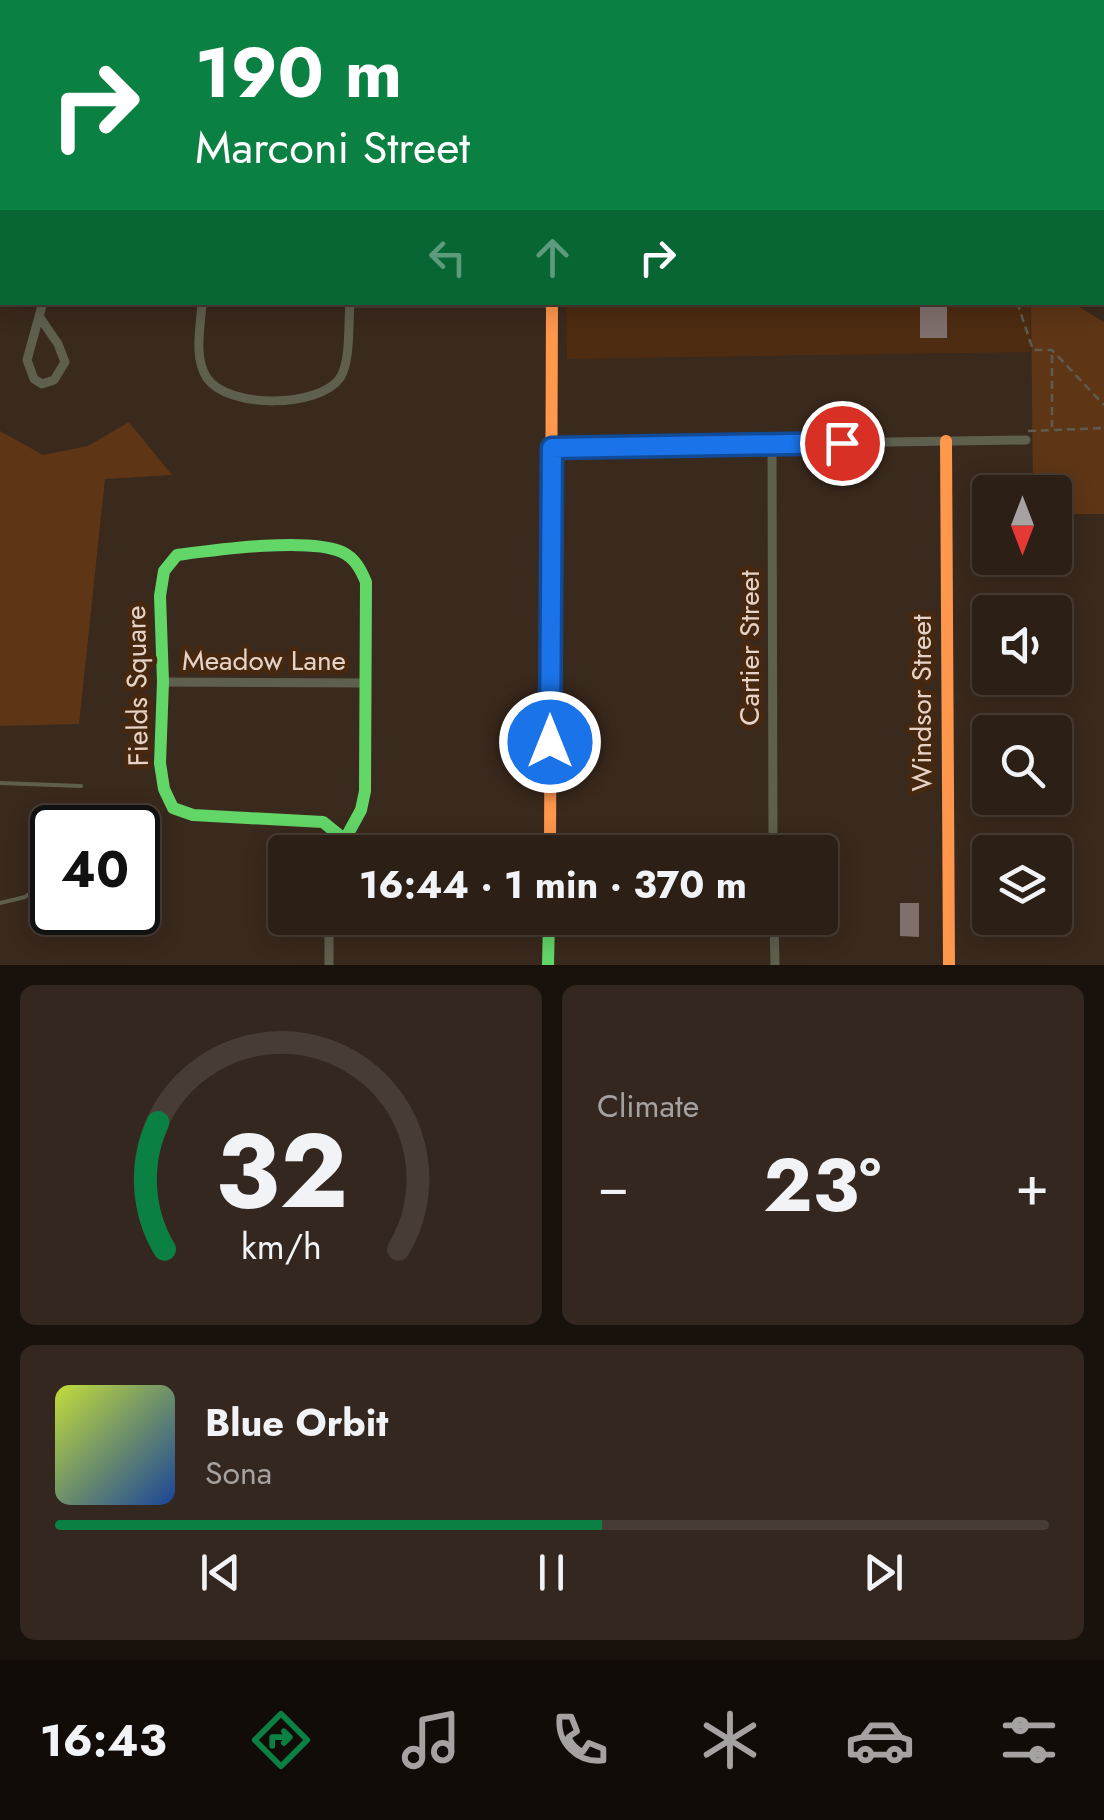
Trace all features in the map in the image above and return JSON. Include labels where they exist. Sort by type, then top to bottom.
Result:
[{"type":"street","points":[[41,319],[65,362],[54,380],[42,384],[28,370],[26,360],[43,305]]},
{"type":"street","points":[[202,305],[199,354],[208,379],[223,394],[250,400],[309,398],[330,390],[343,374],[350,305]]},
{"type":"street","points":[[550,835],[552,305]]},
{"type":"street","points":[[552,448],[1026,440]]},
{"type":"street","name":"Windsor Street","points":[[946,441],[950,965]]},
{"type":"street","name":"Cartier Street","points":[[772,444],[773,835]]},
{"type":"street","name":"Fields Square","points":[[339,835],[323,822],[301,818],[193,815],[173,808],[164,789],[160,764],[160,596],[164,571],[177,555],[222,548],[338,550],[358,563],[366,582],[365,791],[361,810],[346,835]]},
{"type":"street","name":"Meadow Lane","points":[[163,682],[365,683]]},
{"type":"street","points":[[329,935],[330,965]]},
{"type":"street","points":[[548,965],[549,935]]},
{"type":"street","points":[[774,935],[775,965]]},
{"type":"lane","points":[[0,783],[81,786]]},
{"type":"lane","points":[[0,903],[30,893]]},
{"type":"path","points":[[1018,305],[1033,350],[1052,353],[1104,406]]},
{"type":"path","points":[[1052,353],[1052,428]]},
{"type":"path","points":[[1026,440],[1028,428],[1104,428]]},
{"type":"shaded area","points":[[566,305],[1031,305],[1030,352],[567,359]]},
{"type":"shaded area","points":[[1031,305],[1076,305],[1104,322],[1104,514],[1072,514],[1072,475],[1033,475]]},
{"type":"shaded area","points":[[129,422],[172,475],[105,479],[79,724],[0,726],[0,431],[43,455],[88,446]]},
{"type":"building","points":[[920,305],[947,305],[947,338],[920,338]]},
{"type":"building","points":[[900,903],[919,903],[919,937],[900,936]]},
{"type":"traffic: fast","points":[[339,835],[323,822],[193,815],[173,808],[164,789],[160,763],[160,596],[164,571],[177,555],[307,545],[342,552],[362,573],[366,582],[365,791],[361,810],[347,835]]},
{"type":"traffic: fast","points":[[548,965],[549,935]]},
{"type":"traffic: slow","points":[[550,835],[552,305]]},
{"type":"traffic: slow","points":[[946,441],[949,965]]},
{"type":"route","points":[[550,742],[552,448],[842,443]]}]
